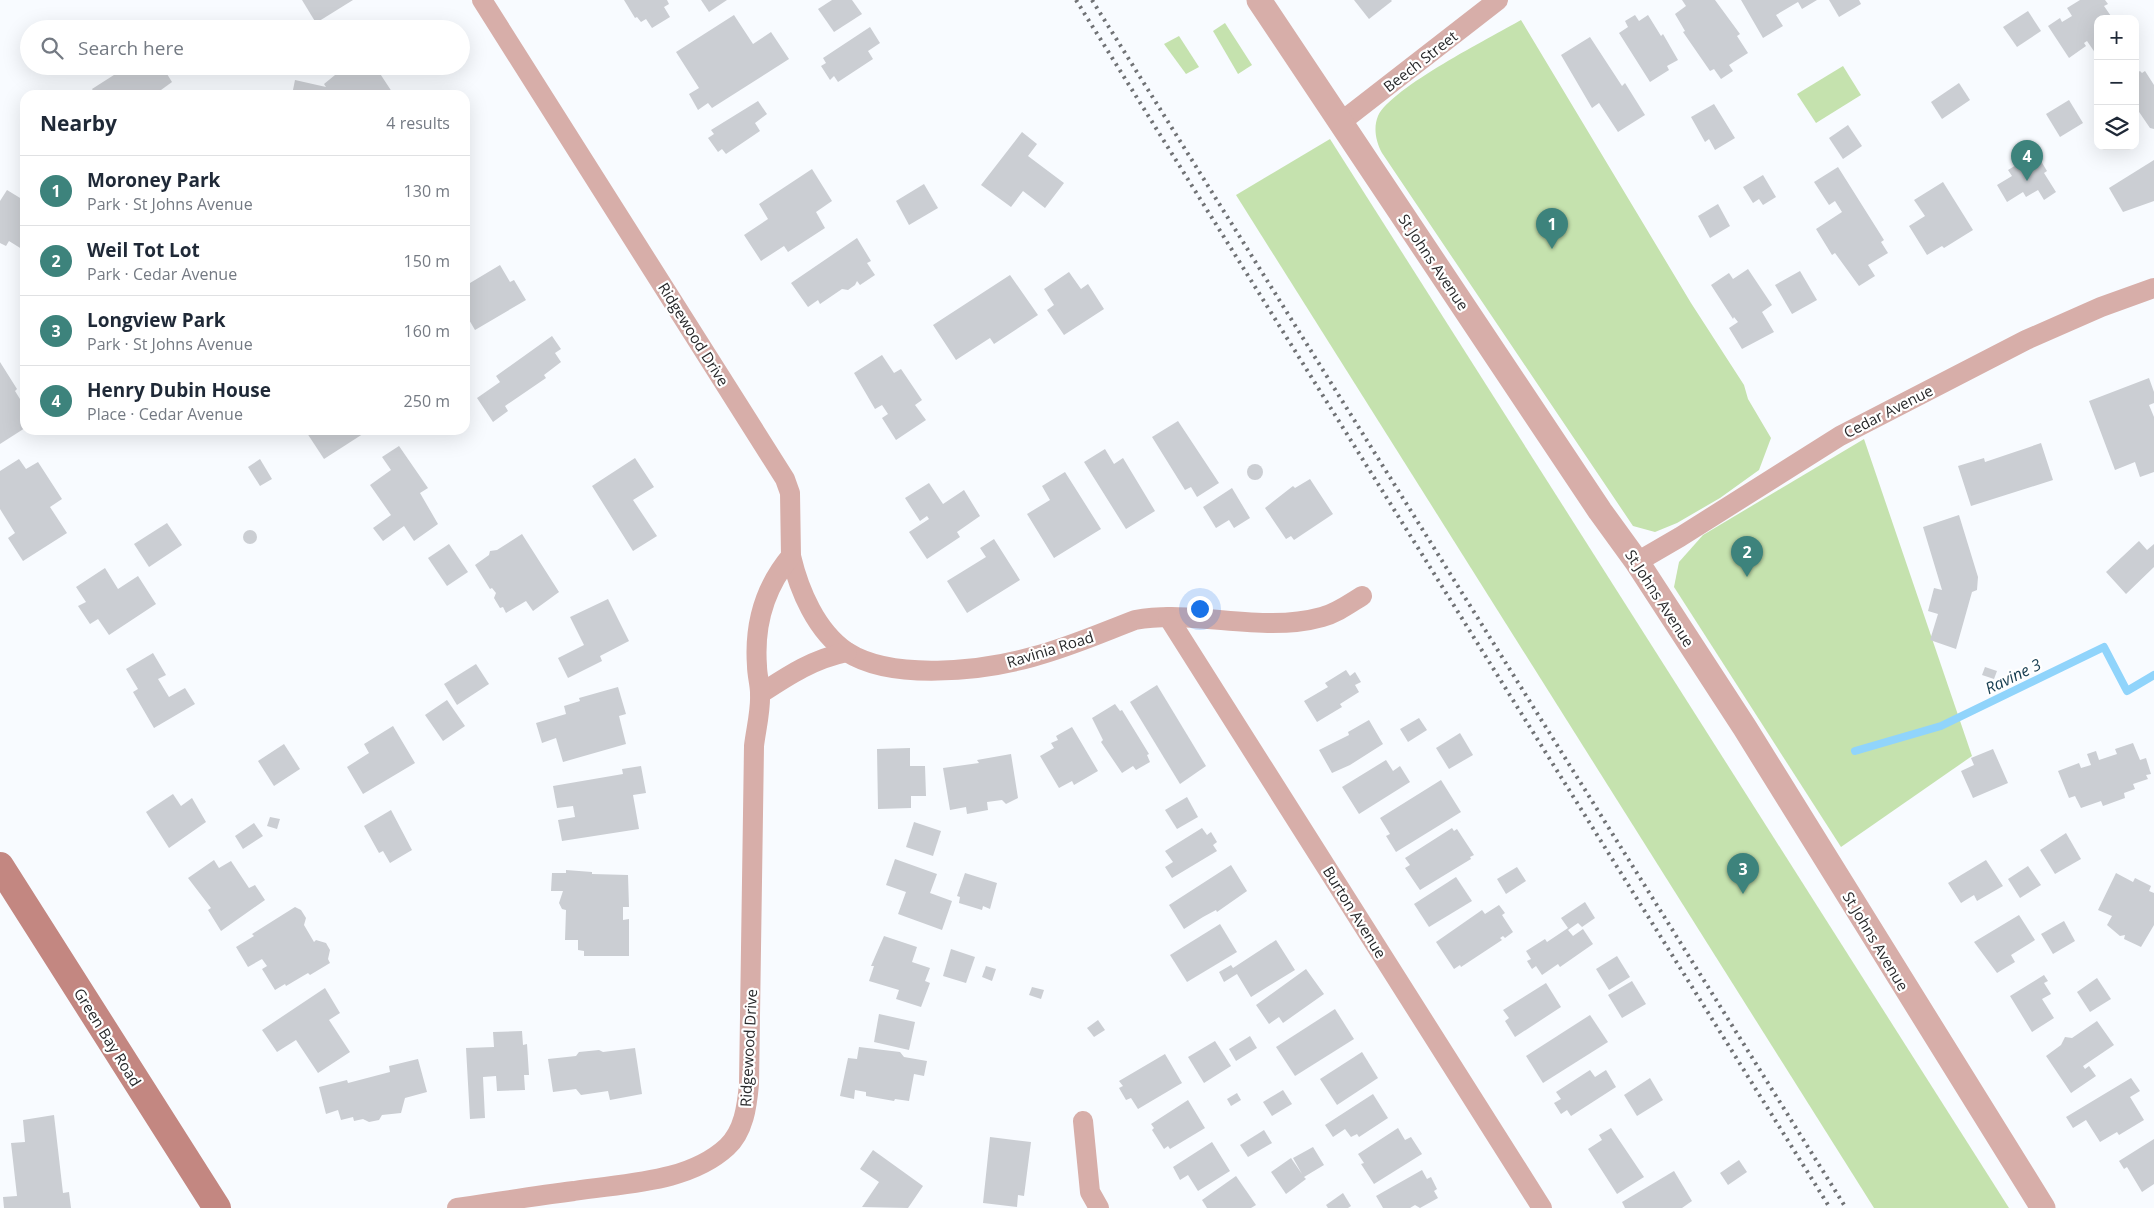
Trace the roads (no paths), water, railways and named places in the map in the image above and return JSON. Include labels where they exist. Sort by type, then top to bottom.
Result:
[{"type":"main road","name":"Green Bay Road","points":[[0,866],[217,1208]]},
{"type":"street","name":"Ridgewood Drive","points":[[457,1208],[540,1202],[682,1172],[710,1161],[728,1146],[741,1127],[747,1109],[750,1084],[754,746],[760,694],[757,641],[761,615],[768,590],[778,572],[792,556],[790,493],[785,478],[482,0]]},
{"type":"street","name":"St Johns Avenue","points":[[1259,0],[1600,510],[1637,562],[1766,762],[2043,1208]]},
{"type":"street","name":"Beech Street","points":[[1341,122],[1498,0]]},
{"type":"street","name":"Cedar Avenue","points":[[1637,562],[1840,436],[2026,340],[2101,307],[2154,288]]},
{"type":"street","name":"Ravinia Road","points":[[792,556],[796,575],[814,615],[830,636],[847,652],[889,669],[942,670],[992,665],[1056,650],[1135,620],[1168,617],[1276,623],[1300,622],[1323,617],[1340,610],[1362,596]]},
{"type":"street","name":"Burton Avenue","points":[[1168,617],[1542,1208]]},
{"type":"street","points":[[760,694],[800,668],[823,657],[847,652]]},
{"type":"street","points":[[1083,1121],[1090,1192],[1098,1208]]},
{"type":"waterway","name":"Ravine 3","points":[[1855,751],[1941,726],[2104,647],[2127,691],[2154,675]]},
{"type":"railway","points":[[1076,0],[1830,1208]]},
{"type":"railway","points":[[1092,0],[1846,1208]]},
{"type":"place","name":"Henry Dubin House","points":[[2027,181]]},
{"type":"place","name":"Moroney Park","points":[[1552,249]]},
{"type":"place","name":"Weil Tot Lot","points":[[1747,577]]},
{"type":"place","name":"Longview Park","points":[[1743,894]]}]
